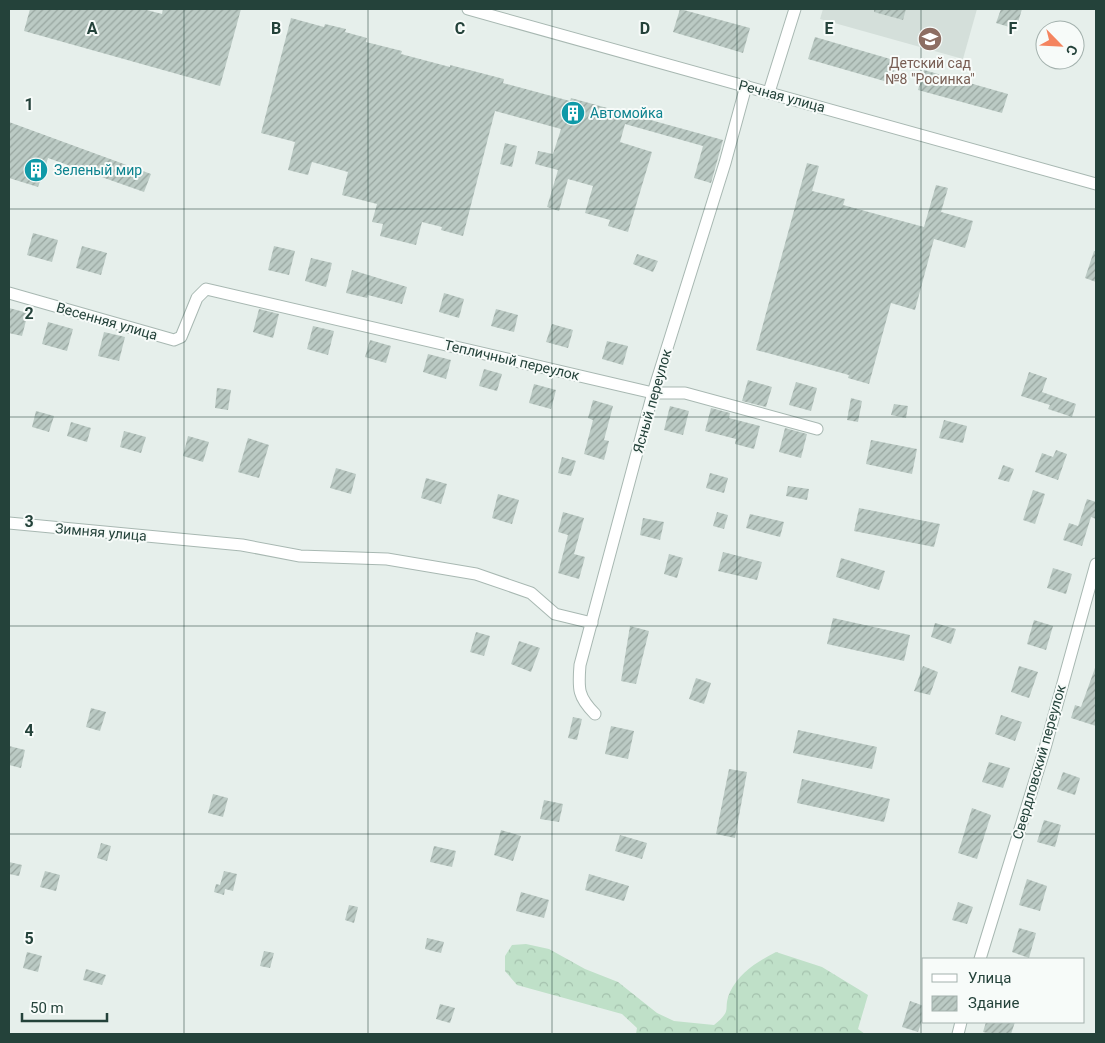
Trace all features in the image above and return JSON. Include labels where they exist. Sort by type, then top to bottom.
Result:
[{"type":"street","name":"Речная улица","points":[[468,9],[1096,184]]},
{"type":"street","points":[[769,92],[795,9]]},
{"type":"street","name":"Ясный переулок","points":[[595,714],[585,704],[578,689],[580,665],[653,393],[725,163],[746,86]]},
{"type":"street","name":"Тепличный переулок","points":[[206,289],[653,393],[685,393],[817,429]]},
{"type":"street","name":"Весенняя улица","points":[[9,293],[174,340],[181,337],[196,298],[206,289]]},
{"type":"street","name":"Зимняя улица","points":[[9,523],[242,545],[300,556],[387,559],[476,574],[531,593],[555,614],[592,623]]},
{"type":"street","name":"Свердловский переулок","points":[[980,958],[1045,748],[1096,564]]},
{"type":"shaded area","name":"Детский сад №8 \"Росинка\"","points":[[823,9],[977,9],[963,59],[820,19]]},
{"type":"green space","points":[[526,944],[549,949],[585,969],[618,982],[657,1013],[674,1021],[714,1025],[724,1016],[730,992],[738,979],[756,964],[776,952],[822,967],[868,995],[858,1029],[865,1034],[636,1034],[637,1028],[622,1014],[517,985],[505,971],[505,956],[512,945]]},
{"type":"building","points":[[30,9],[143,9],[162,14],[163,9],[241,9],[220,86],[24,31]]},
{"type":"building","points":[[680,9],[750,28],[743,53],[673,32]]},
{"type":"building","points":[[874,9],[906,9],[903,20],[874,12]]},
{"type":"building","points":[[1001,9],[1022,9],[1016,29],[996,23]]},
{"type":"building","points":[[291,18],[324,27],[325,24],[346,29],[345,32],[367,38],[366,42],[402,51],[401,54],[504,79],[503,83],[570,101],[571,98],[723,140],[711,183],[694,178],[703,146],[625,124],[620,142],[652,152],[628,232],[608,226],[610,220],[585,213],[593,186],[568,179],[559,211],[547,207],[558,170],[535,164],[538,151],[553,154],[561,129],[495,111],[463,236],[441,230],[442,227],[422,222],[416,245],[380,236],[383,224],[372,222],[377,204],[342,195],[348,172],[312,162],[308,175],[288,170],[295,142],[261,133]]},
{"type":"building","points":[[815,37],[897,61],[891,83],[808,59]]},
{"type":"building","points":[[924,70],[1008,94],[1002,113],[918,90]]},
{"type":"building","points":[[9,122],[151,174],[144,192],[48,158],[38,187],[9,178]]},
{"type":"building","points":[[505,143],[517,146],[512,167],[500,164]]},
{"type":"building","points":[[807,163],[819,166],[812,191],[845,199],[843,205],[924,227],[936,185],[948,188],[941,212],[973,221],[965,248],[934,239],[915,310],[891,303],[869,384],[848,378],[849,375],[756,350]]},
{"type":"building","points":[[33,233],[58,240],[52,262],[27,255]]},
{"type":"building","points":[[82,246],[107,253],[101,275],[76,268]]},
{"type":"building","points":[[274,246],[295,251],[289,275],[268,270]]},
{"type":"building","points":[[1094,251],[1096,251],[1096,282],[1085,278]]},
{"type":"building","points":[[637,254],[658,261],[653,272],[633,264]]},
{"type":"building","points":[[311,258],[332,263],[326,287],[305,281]]},
{"type":"building","points":[[352,270],[407,287],[402,304],[368,295],[367,298],[346,293]]},
{"type":"building","points":[[444,293],[464,299],[459,318],[439,312]]},
{"type":"building","points":[[9,308],[28,313],[22,336],[9,333]]},
{"type":"building","points":[[259,309],[279,314],[273,338],[253,332]]},
{"type":"building","points":[[496,309],[518,315],[514,332],[491,326]]},
{"type":"building","points":[[48,322],[73,329],[67,351],[42,344]]},
{"type":"building","points":[[552,324],[573,330],[568,348],[546,342]]},
{"type":"building","points":[[313,326],[334,331],[328,355],[307,349]]},
{"type":"building","points":[[104,332],[125,337],[119,361],[98,356]]},
{"type":"building","points":[[370,340],[391,346],[386,363],[365,357]]},
{"type":"building","points":[[607,341],[628,346],[623,365],[602,359]]},
{"type":"building","points":[[428,354],[451,360],[446,379],[423,372]]},
{"type":"building","points":[[484,369],[502,374],[497,391],[479,386]]},
{"type":"building","points":[[1029,372],[1047,378],[1042,392],[1076,404],[1072,417],[1048,409],[1050,405],[1021,396]]},
{"type":"building","points":[[748,380],[772,387],[766,407],[742,401]]},
{"type":"building","points":[[796,382],[817,388],[811,411],[789,405]]},
{"type":"building","points":[[534,384],[556,390],[551,409],[529,403]]},
{"type":"building","points":[[217,388],[231,390],[228,410],[215,408]]},
{"type":"building","points":[[851,398],[862,401],[858,422],[847,420]]},
{"type":"building","points":[[593,400],[613,406],[604,440],[609,441],[604,460],[584,454],[593,420],[588,418]]},
{"type":"building","points":[[894,404],[908,406],[906,418],[891,415]]},
{"type":"building","points":[[670,406],[689,411],[683,435],[664,430]]},
{"type":"building","points":[[711,408],[730,413],[729,418],[760,426],[754,449],[735,444],[736,439],[705,431]]},
{"type":"building","points":[[36,411],[54,416],[49,432],[32,427]]},
{"type":"building","points":[[944,420],[967,426],[963,443],[939,438]]},
{"type":"building","points":[[71,422],[91,428],[87,442],[67,436]]},
{"type":"building","points":[[785,428],[807,434],[801,458],[779,452]]},
{"type":"building","points":[[124,431],[146,437],[141,453],[120,447]]},
{"type":"building","points":[[188,436],[209,442],[203,462],[183,456]]},
{"type":"building","points":[[248,438],[269,445],[259,478],[238,472]]},
{"type":"building","points":[[871,440],[917,449],[912,474],[866,464]]},
{"type":"building","points":[[1056,450],[1067,454],[1058,480],[1035,472],[1042,453],[1053,457]]},
{"type":"building","points":[[562,457],[576,461],[571,476],[558,473]]},
{"type":"building","points":[[1003,465],[1014,469],[1009,482],[998,479]]},
{"type":"building","points":[[336,468],[356,474],[351,494],[330,488]]},
{"type":"building","points":[[710,473],[728,478],[724,493],[706,488]]},
{"type":"building","points":[[426,478],[447,484],[441,504],[421,498]]},
{"type":"building","points":[[788,486],[809,489],[807,500],[786,496]]},
{"type":"building","points":[[1033,490],[1045,494],[1035,524],[1023,520]]},
{"type":"building","points":[[498,494],[519,500],[512,524],[492,518]]},
{"type":"building","points":[[1087,499],[1096,502],[1096,519],[1091,517],[1082,546],[1063,540],[1069,523],[1078,526]]},
{"type":"building","points":[[859,508],[940,524],[934,547],[854,531]]},
{"type":"building","points":[[563,512],[584,518],[574,554],[585,557],[579,579],[558,573],[568,535],[558,532]]},
{"type":"building","points":[[717,512],[728,515],[724,529],[713,526]]},
{"type":"building","points":[[750,514],[784,522],[780,537],[746,528]]},
{"type":"building","points":[[643,518],[664,522],[660,540],[640,535]]},
{"type":"building","points":[[723,552],[762,562],[757,580],[718,571]]},
{"type":"building","points":[[669,554],[683,558],[677,578],[664,574]]},
{"type":"building","points":[[841,558],[885,571],[879,590],[836,577]]},
{"type":"building","points":[[1053,568],[1072,574],[1066,594],[1047,588]]},
{"type":"building","points":[[833,618],[910,635],[904,661],[827,644]]},
{"type":"building","points":[[1034,620],[1053,626],[1046,650],[1027,644]]},
{"type":"building","points":[[935,623],[956,629],[951,644],[931,637]]},
{"type":"building","points":[[630,626],[649,631],[636,684],[621,681]]},
{"type":"building","points":[[476,632],[490,636],[484,656],[470,652]]},
{"type":"building","points":[[519,641],[540,648],[531,672],[511,664]]},
{"type":"building","points":[[923,666],[938,672],[930,695],[914,691]]},
{"type":"building","points":[[1019,666],[1038,672],[1029,698],[1011,692]]},
{"type":"building","points":[[1095,668],[1096,726],[1071,718],[1075,705],[1081,707]]},
{"type":"building","points":[[696,678],[711,683],[704,704],[689,699]]},
{"type":"building","points":[[91,708],[106,712],[100,731],[86,727]]},
{"type":"building","points":[[1001,715],[1022,722],[1015,741],[995,734]]},
{"type":"building","points":[[573,717],[582,719],[577,740],[568,738]]},
{"type":"building","points":[[611,726],[634,731],[628,759],[605,754]]},
{"type":"building","points":[[798,730],[877,747],[872,769],[793,753]]},
{"type":"building","points":[[9,746],[25,750],[21,768],[9,765]]},
{"type":"building","points":[[989,762],[1010,768],[1003,788],[982,782]]},
{"type":"building","points":[[729,769],[747,772],[735,838],[716,834]]},
{"type":"building","points":[[1063,772],[1080,778],[1075,795],[1057,789]]},
{"type":"building","points":[[802,779],[890,799],[884,822],[797,803]]},
{"type":"building","points":[[213,794],[228,798],[223,817],[208,813]]},
{"type":"building","points":[[544,800],[563,804],[559,822],[540,819]]},
{"type":"building","points":[[972,808],[991,815],[977,859],[958,853]]},
{"type":"building","points":[[1044,820],[1061,825],[1055,847],[1037,842]]},
{"type":"building","points":[[501,830],[521,836],[513,861],[494,855]]},
{"type":"building","points":[[620,835],[647,843],[642,859],[615,851]]},
{"type":"building","points":[[101,843],[111,846],[107,861],[97,858]]},
{"type":"building","points":[[434,846],[456,851],[452,867],[430,862]]},
{"type":"building","points":[[9,862],[22,865],[19,876],[9,874]]},
{"type":"building","points":[[45,871],[60,875],[56,891],[40,887]]},
{"type":"building","points":[[224,871],[237,874],[233,891],[225,889],[224,895],[214,892],[216,884],[220,885]]},
{"type":"building","points":[[589,874],[629,886],[624,901],[585,890]]},
{"type":"building","points":[[1027,879],[1047,886],[1040,911],[1019,905]]},
{"type":"building","points":[[521,892],[549,900],[544,918],[516,911]]},
{"type":"building","points":[[958,902],[973,907],[967,924],[952,920]]},
{"type":"building","points":[[349,905],[358,907],[354,923],[345,920]]},
{"type":"building","points":[[1019,928],[1036,933],[1029,958],[1012,952]]},
{"type":"building","points":[[427,938],[444,942],[441,953],[425,949]]},
{"type":"building","points":[[264,951],[274,953],[270,968],[260,966]]},
{"type":"building","points":[[27,952],[42,956],[38,972],[23,968]]},
{"type":"building","points":[[86,969],[106,975],[102,985],[83,980]]},
{"type":"building","points":[[910,1001],[922,1005],[922,1021],[918,1032],[902,1027]]},
{"type":"building","points":[[440,1004],[455,1008],[450,1023],[436,1019]]},
{"type":"building","points":[[986,1023],[1015,1023],[1011,1034],[983,1032]]},
{"type":"place","name":"Детский сад №8 \"Росинка\"","points":[[930,39]]},
{"type":"place","name":"Автомойка","points":[[573,113]]},
{"type":"place","name":"Зеленый мир","points":[[36,170]]}]
